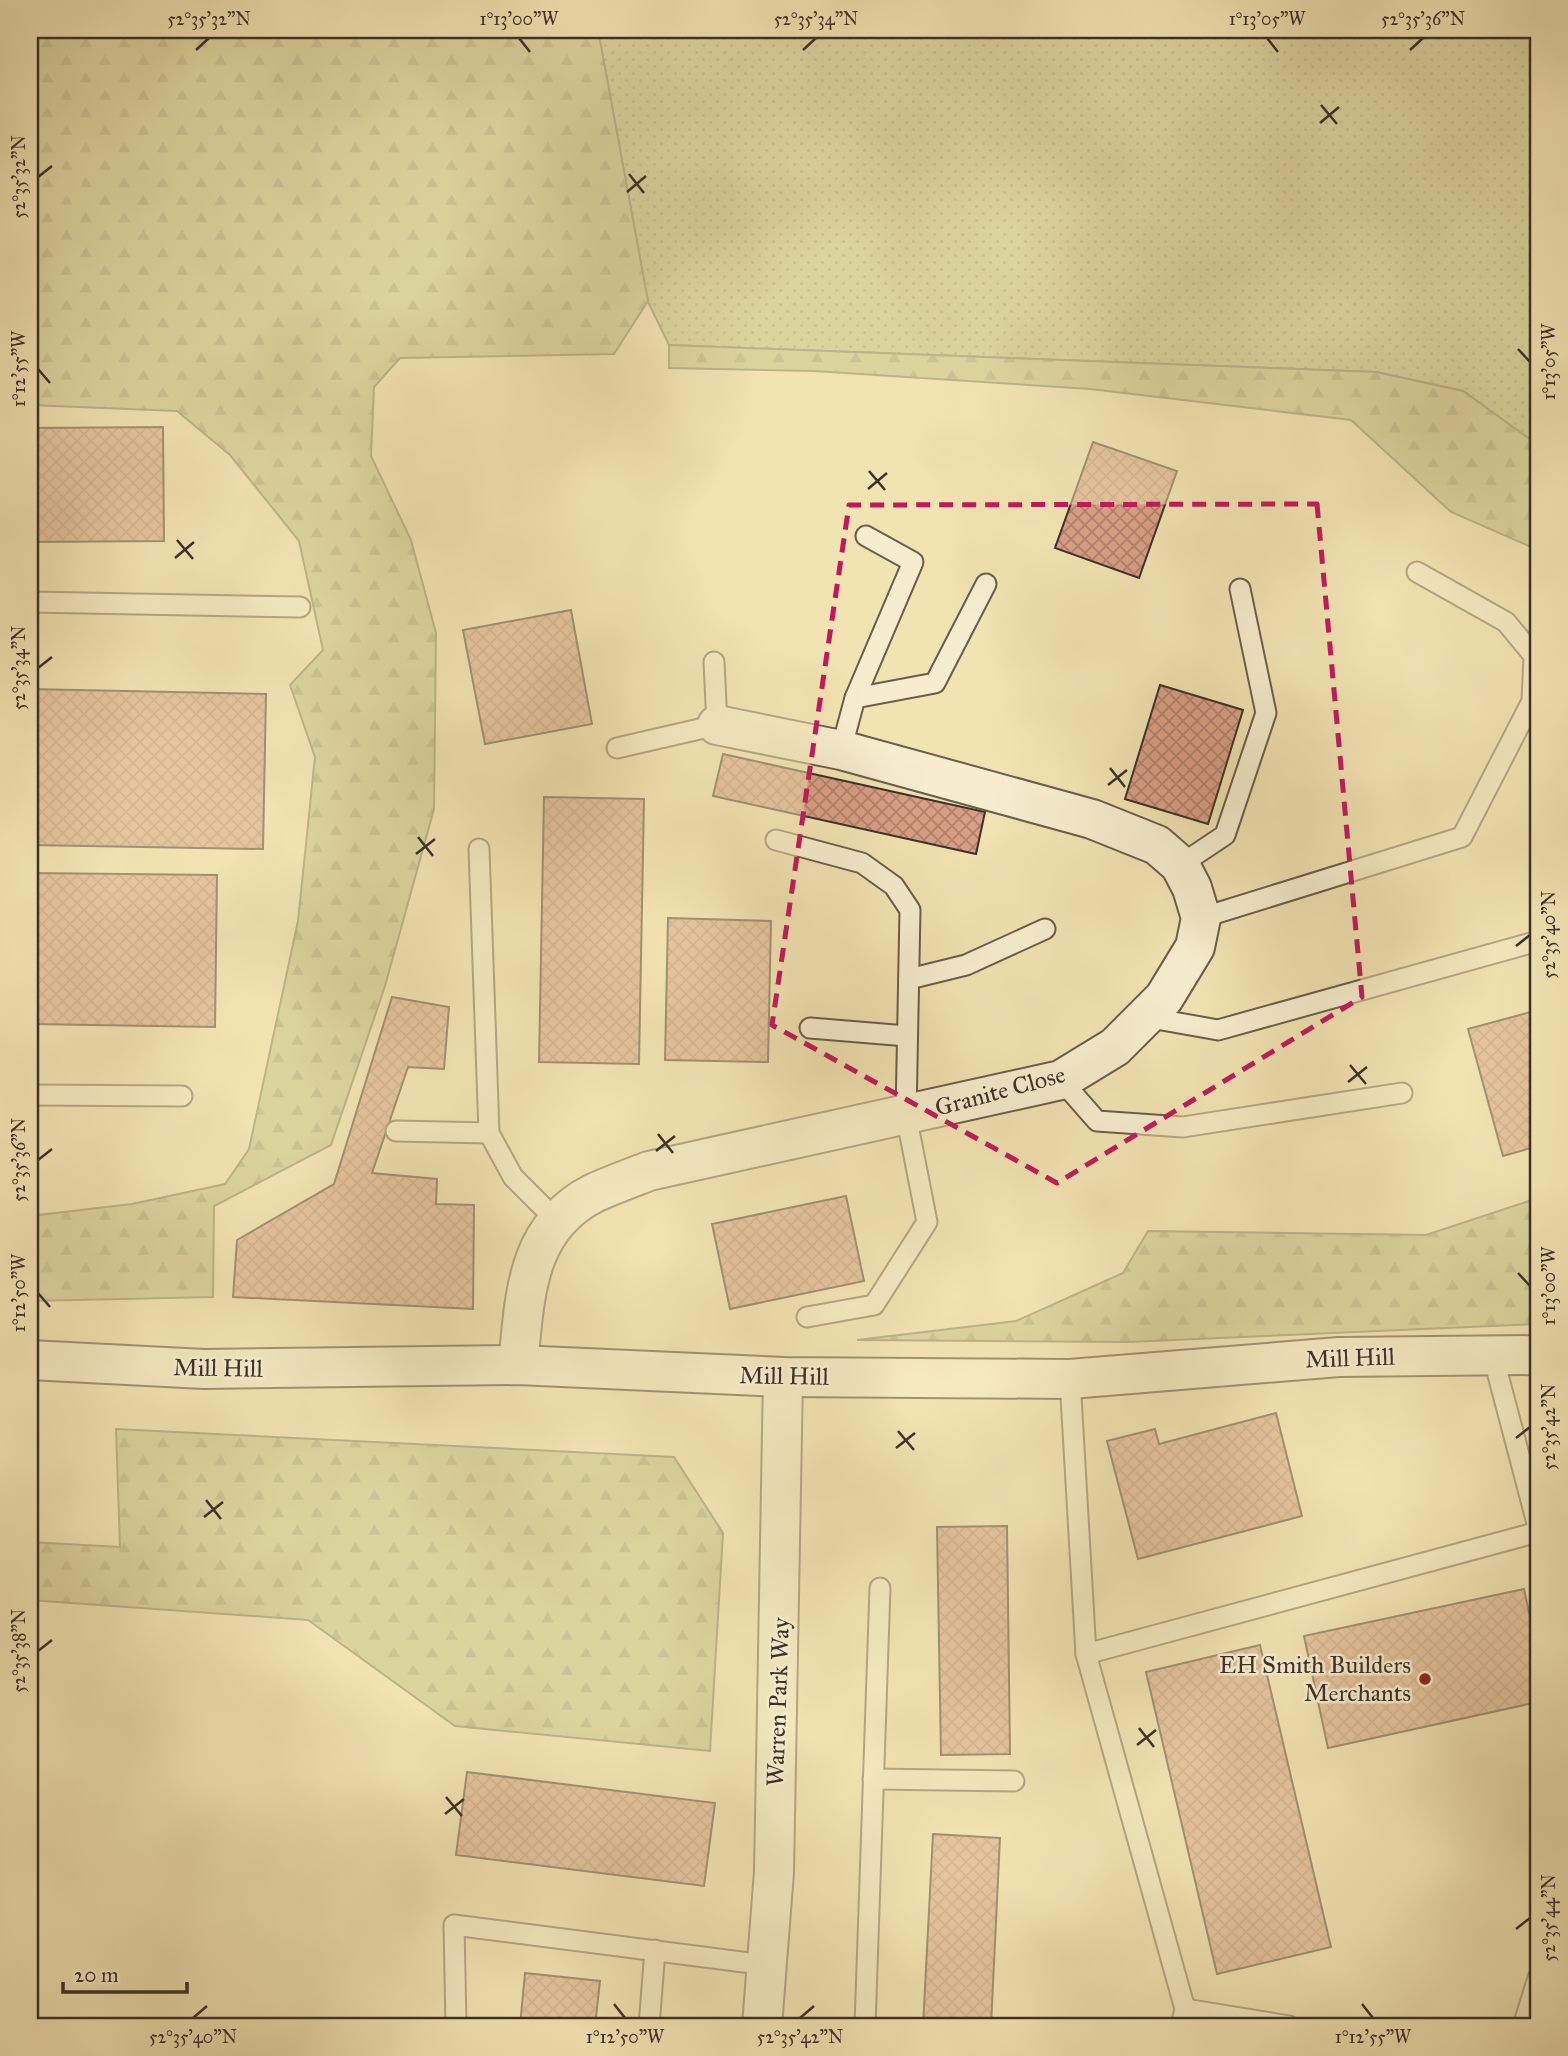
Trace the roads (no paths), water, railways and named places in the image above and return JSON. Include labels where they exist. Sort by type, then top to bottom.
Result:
[{"type":"street","points":[[717,726],[841,750],[1092,819],[1157,845],[1180,865],[1192,888],[1201,918]]},
{"type":"street","name":"Granite Close","points":[[518,1365],[535,1252],[556,1220],[592,1194],[649,1171],[1061,1080],[1115,1047],[1164,998],[1195,947],[1201,918]]},
{"type":"street","name":"Mill Hill","points":[[30,1360],[204,1369],[518,1365],[783,1377],[1070,1379],[1339,1357],[1538,1355]]},
{"type":"street","name":"Warren Park Way","points":[[762,2026],[774,1872],[783,1377]]},
{"type":"lane","points":[[841,750],[855,698],[913,562],[866,536]]},
{"type":"lane","points":[[1201,918],[1462,837],[1532,701],[1534,656],[1506,622],[1417,572]]},
{"type":"lane","points":[[855,698],[935,683],[985,584]]},
{"type":"lane","points":[[1180,865],[1225,835],[1266,713],[1240,589]]},
{"type":"lane","points":[[30,602],[300,607]]},
{"type":"lane","points":[[617,748],[717,726],[714,663]]},
{"type":"lane","points":[[776,840],[862,863],[894,886],[910,910],[906,1115],[927,1222],[874,1306],[807,1317]]},
{"type":"lane","points":[[479,849],[489,1133],[513,1177],[556,1220]]},
{"type":"lane","points":[[909,979],[966,965],[1045,929]]},
{"type":"lane","points":[[1145,1017],[1218,1030],[1538,942]]},
{"type":"lane","points":[[810,1028],[907,1036]]},
{"type":"lane","points":[[1061,1080],[1097,1121],[1183,1127],[1402,1093]]},
{"type":"lane","points":[[30,1095],[182,1097]]},
{"type":"lane","points":[[396,1131],[489,1133]]},
{"type":"lane","points":[[1086,1654],[1538,1530],[1493,1356]]},
{"type":"lane","points":[[1070,1379],[1086,1654],[1183,2017],[1289,2026]]},
{"type":"lane","points":[[865,2026],[880,1588]]},
{"type":"lane","points":[[873,1779],[1014,1781]]},
{"type":"lane","points":[[456,2026],[454,1925],[766,1965]]},
{"type":"lane","points":[[649,2026],[655,1950]]},
{"type":"lane","points":[[1523,2026],[1538,1978]]},
{"type":"place","name":"EH Smith Builders Merchants","points":[[1425,1679]]}]
